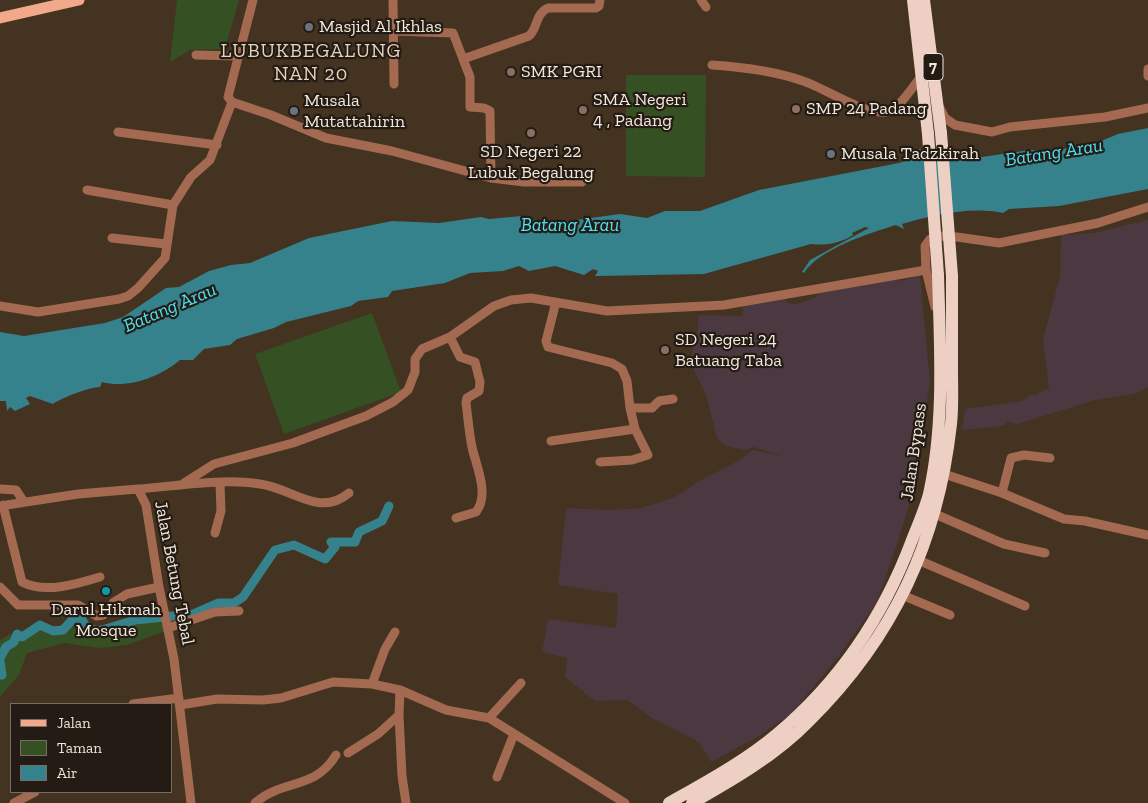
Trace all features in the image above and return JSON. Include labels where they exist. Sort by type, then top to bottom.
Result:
[{"type":"highway","name":"Jalan Bypass","points":[[692,803],[745,772],[809,722],[848,668],[890,594],[944,474],[952,421],[952,276],[934,134],[921,78],[913,0]]},
{"type":"highway","name":"Jalan Bypass","points":[[669,803],[726,771],[777,734],[877,639],[902,595],[918,560],[935,514],[934,495],[939,420],[939,322],[932,272],[934,134],[938,105],[924,0]]},
{"type":"main road","points":[[0,18],[79,0]]},
{"type":"street","points":[[253,0],[228,97],[232,102],[271,115],[326,138],[392,151],[491,178],[582,182]]},
{"type":"street","points":[[393,0],[394,84]]},
{"type":"street","points":[[464,60],[528,36],[533,32],[537,18],[548,8],[596,8],[600,4],[600,0]]},
{"type":"street","points":[[394,31],[453,33],[470,77],[470,107],[484,108],[490,112],[491,178]]},
{"type":"street","points":[[196,55],[238,56]]},
{"type":"street","points":[[712,65],[759,71],[803,80],[858,106],[880,112],[891,111],[921,78]]},
{"type":"street","points":[[1148,70],[1148,76]]},
{"type":"street","points":[[0,306],[38,312],[128,296],[163,260],[174,205],[191,177],[210,160],[232,102]]},
{"type":"street","points":[[938,105],[945,118],[955,125],[992,132],[1010,126],[1106,116],[1148,108]]},
{"type":"street","points":[[118,132],[217,145]]},
{"type":"street","points":[[87,190],[174,205]]},
{"type":"street","points":[[184,483],[214,464],[293,443],[366,416],[394,402],[408,390],[415,372],[415,359],[422,349],[450,337],[494,306],[512,300],[531,298],[607,311],[724,304],[932,272],[925,246],[930,239],[942,236],[999,243],[1098,222],[1148,207]]},
{"type":"street","points":[[112,238],[166,244]]},
{"type":"street","points":[[556,302],[546,341],[548,346],[612,363],[622,369],[627,381],[635,430],[648,455],[632,460],[600,462]]},
{"type":"street","points":[[450,337],[460,357],[475,362],[480,382],[479,391],[467,398],[466,403],[482,500],[476,512],[456,518]]},
{"type":"street","points":[[630,408],[652,408],[659,401],[673,399]]},
{"type":"street","points":[[550,441],[635,430]]},
{"type":"street","points":[[1002,492],[1011,458],[1024,455],[1050,458]]},
{"type":"street","points":[[944,474],[1002,492],[1064,519],[1085,521],[1148,535]]},
{"type":"street","points":[[138,489],[184,483],[260,484],[325,504],[337,502],[349,493]]},
{"type":"street","points":[[215,533],[221,511],[220,483]]},
{"type":"street","name":"Jalan Betung Tebal","points":[[2,505],[78,494],[138,489],[146,505],[159,587],[167,623],[191,803]]},
{"type":"street","points":[[0,490],[16,490],[24,502]]},
{"type":"street","points":[[2,505],[22,582],[36,587],[74,585],[100,577]]},
{"type":"street","points":[[935,514],[1004,544],[1045,554]]},
{"type":"street","points":[[918,560],[1026,606]]},
{"type":"street","points":[[0,587],[18,606],[78,605],[97,616],[103,614],[114,602],[127,594],[159,587]]},
{"type":"street","points":[[902,595],[950,615]]},
{"type":"street","points":[[167,623],[214,612],[240,611]]},
{"type":"street","points":[[372,684],[385,649],[395,632]]},
{"type":"street","points":[[156,703],[217,699],[263,700],[281,698],[333,682],[372,684],[400,690],[446,710],[489,718],[625,803]]},
{"type":"street","points":[[489,718],[521,683]]},
{"type":"street","points":[[400,690],[399,715],[402,776],[406,803]]},
{"type":"street","points":[[348,754],[378,734],[399,715]]},
{"type":"street","points":[[497,777],[514,734]]},
{"type":"street","points":[[255,803],[279,788],[304,783],[317,777],[336,755]]},
{"type":"street","points":[[14,803],[33,793]]},
{"type":"shaded area","points":[[1148,220],[1148,387],[1134,394],[1096,400],[1017,424],[1007,422],[1005,425],[996,427],[962,430],[965,409],[1022,401],[1032,394],[1035,395],[1049,388],[1043,339],[1060,276],[1061,235],[1094,233]]},
{"type":"shaded area","points":[[920,275],[930,383],[911,499],[893,496],[910,501],[876,604],[835,661],[792,713],[759,736],[711,762],[699,742],[652,718],[627,700],[595,701],[565,677],[567,658],[542,652],[548,619],[616,628],[618,594],[558,585],[566,508],[613,510],[641,508],[675,497],[701,480],[738,461],[753,450],[784,457],[754,447],[744,450],[726,446],[717,438],[706,395],[692,366],[691,356],[698,328],[698,315],[743,316],[743,304],[784,298],[788,303],[797,304],[817,297],[816,292],[893,277],[902,281]]},
{"type":"green space","points":[[177,0],[239,0],[225,49],[190,50],[170,62]]},
{"type":"green space","points":[[626,75],[706,75],[705,177],[626,176]]},
{"type":"green space","points":[[372,313],[401,392],[284,434],[255,354]]},
{"type":"green space","points":[[170,612],[171,629],[127,645],[100,648],[65,643],[27,653],[19,675],[0,697],[0,640],[10,634],[69,626],[75,616],[97,626]]},
{"type":"water","name":"Batang Arau","points":[[1148,128],[1148,189],[1059,206],[1009,209],[1003,213],[965,211],[952,213],[902,224],[904,229],[896,225],[873,232],[833,249],[811,264],[804,273],[802,272],[810,260],[869,228],[865,227],[838,242],[811,244],[704,274],[595,276],[598,271],[593,269],[584,275],[555,266],[529,271],[519,266],[503,271],[470,273],[445,283],[392,291],[388,297],[358,301],[351,306],[286,322],[274,328],[237,339],[230,345],[204,349],[193,360],[180,360],[163,372],[133,383],[112,384],[102,382],[100,387],[76,393],[53,404],[30,396],[26,398],[30,404],[15,411],[10,407],[7,411],[6,401],[0,401],[0,332],[24,336],[105,323],[123,317],[166,288],[179,287],[209,271],[231,265],[250,263],[309,238],[392,221],[439,223],[481,217],[489,219],[522,216],[547,224],[620,214],[647,218],[665,211],[700,211],[759,190],[899,163],[911,159],[918,149],[940,151],[946,155],[951,152],[953,157],[954,155],[982,157],[1030,150],[1059,151],[1072,146],[1094,144],[1118,134]]},
{"type":"waterway","points":[[0,658],[6,647],[14,642],[17,634],[22,637],[40,625],[53,631],[63,630],[73,619],[81,618],[87,628],[99,631],[135,620],[193,614],[218,603],[234,603],[243,597],[275,550],[294,545],[325,559],[335,547],[331,542],[355,542],[359,532],[382,521],[389,506]]},
{"type":"waterway","points":[[0,661],[2,675],[0,675]]},
{"type":"place","name":"Masjid Al Ikhlas","points":[[309,27]]},
{"type":"place","name":"SMK PGRI","points":[[511,72]]},
{"type":"place","name":"SMP 24 Padang","points":[[796,109]]},
{"type":"place","name":"SMA Negeri 4 , Padang","points":[[583,110]]},
{"type":"place","name":"Musala Mutattahirin","points":[[294,111]]},
{"type":"place","name":"SD Negeri 22 Lubuk Begalung","points":[[531,133]]},
{"type":"place","name":"Musala Tadzkirah","points":[[831,154]]},
{"type":"place","name":"SD Negeri 24 Batuang Taba","points":[[665,350]]},
{"type":"place","name":"Darul Hikmah Mosque","points":[[106,591]]},
{"type":"district","name":"LUBUKBEGALUNG NAN 20","points":[[311,62]]}]
